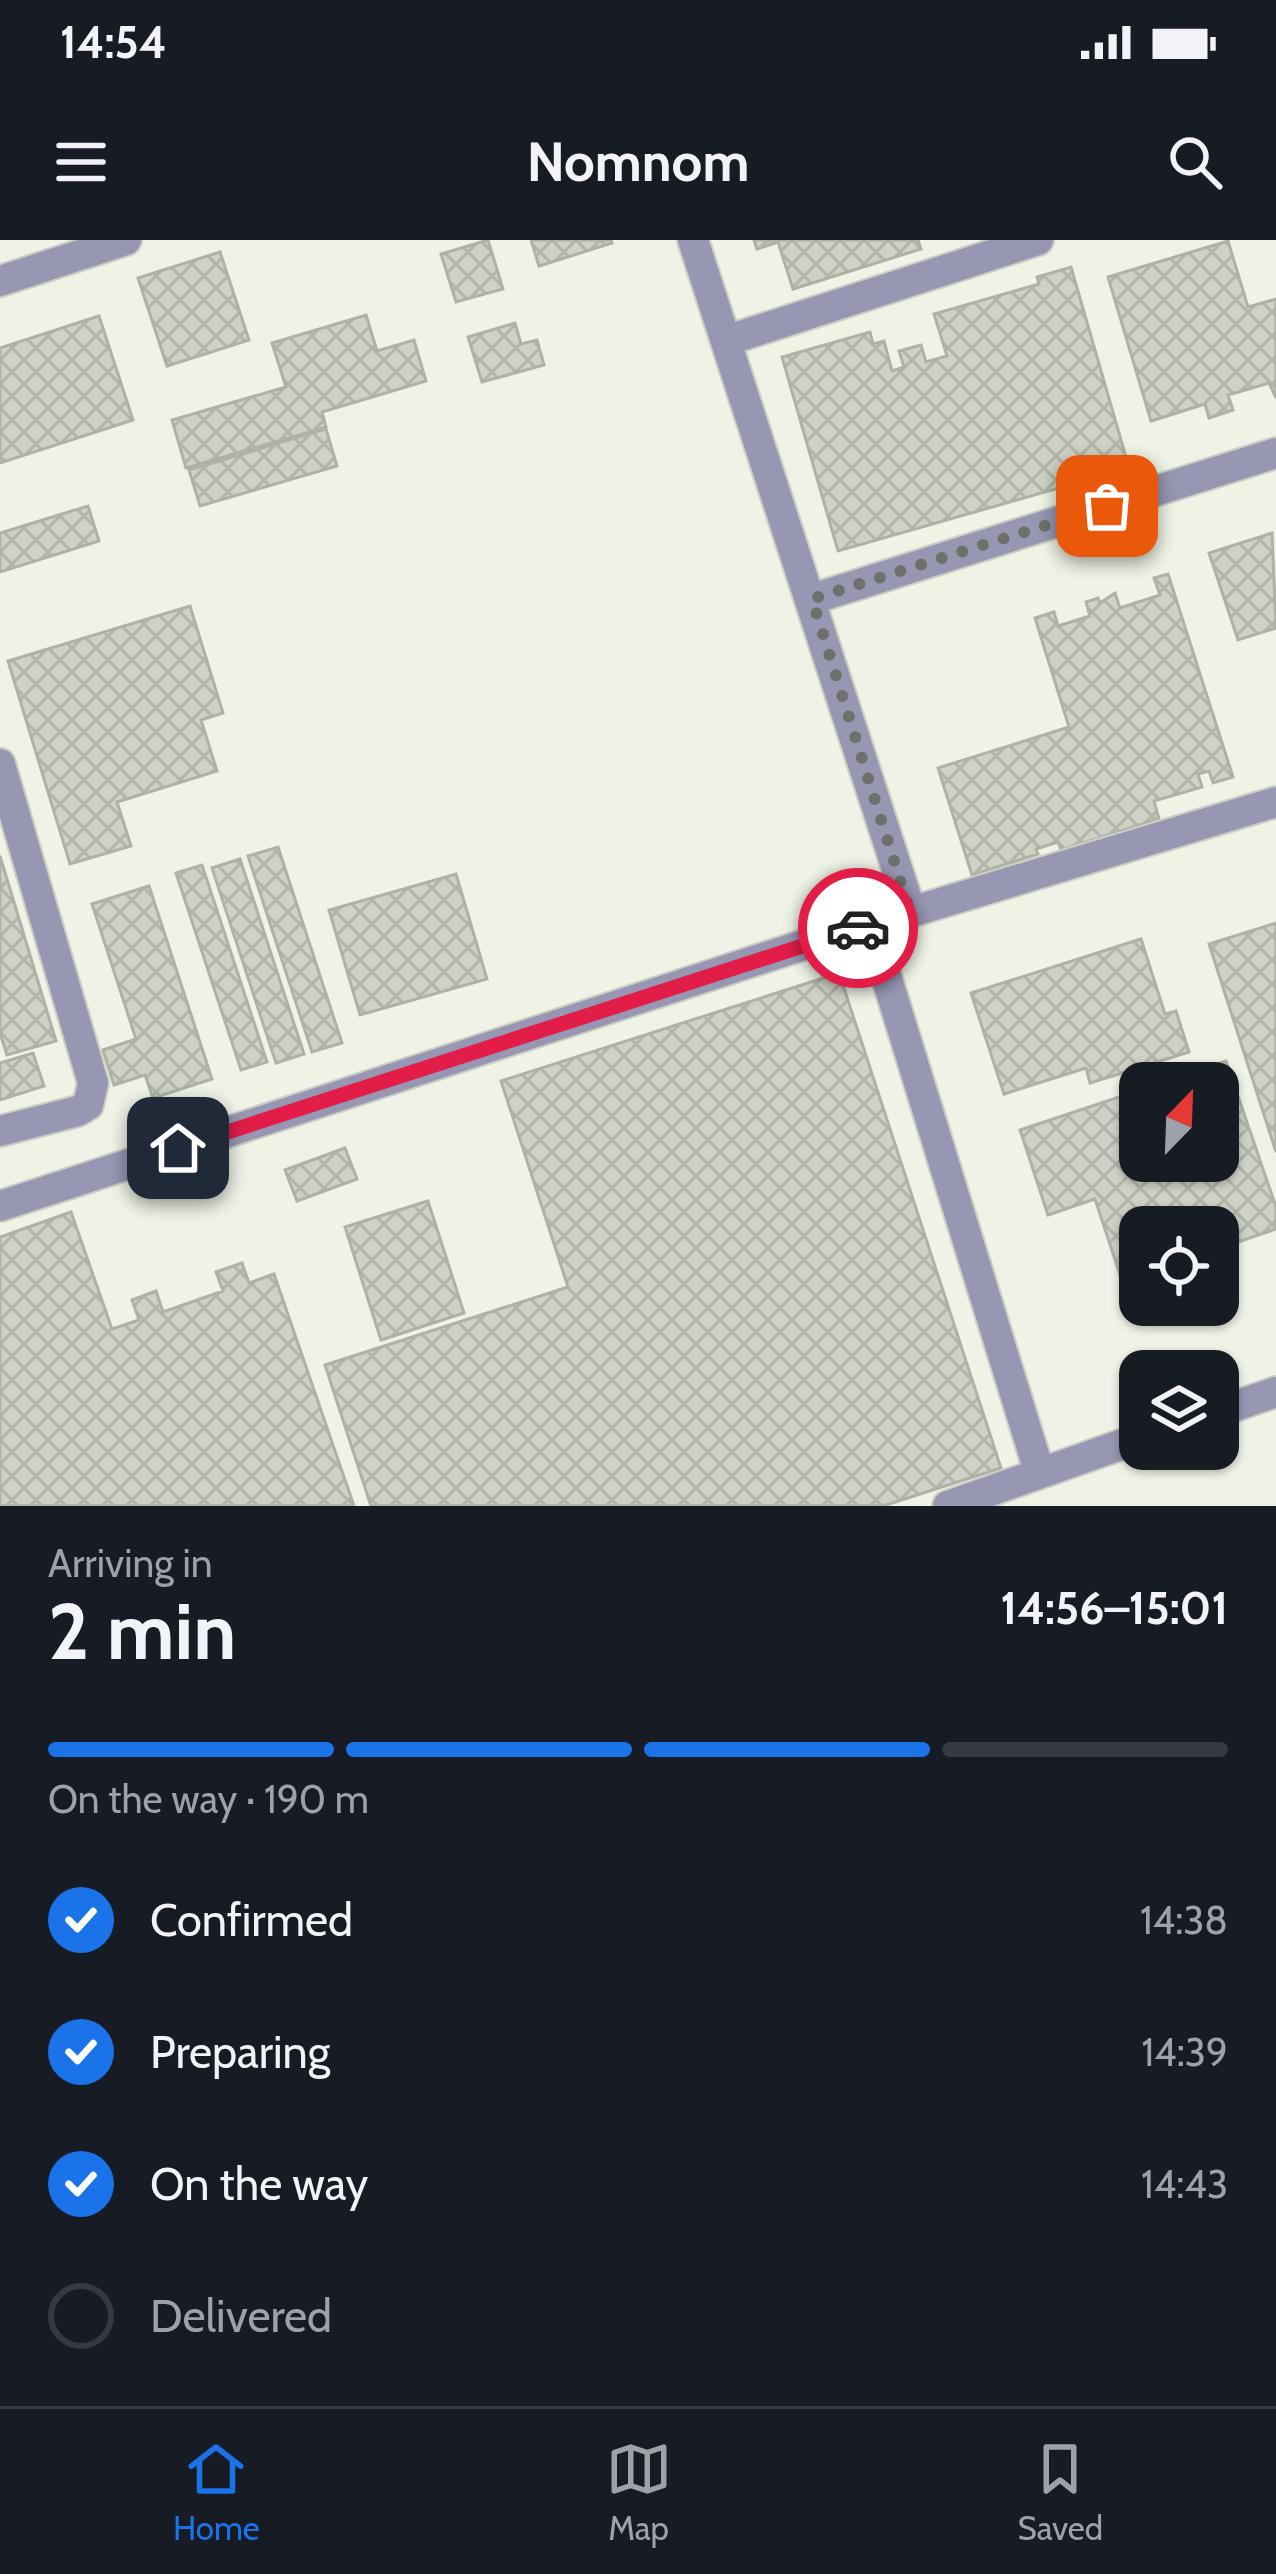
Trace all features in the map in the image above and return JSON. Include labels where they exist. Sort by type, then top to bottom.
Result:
[{"type":"lane","points":[[0,281],[126,240]]},
{"type":"lane","points":[[693,240],[910,912]]},
{"type":"lane","points":[[728,340],[1038,240]]},
{"type":"lane","points":[[812,599],[1276,453]]},
{"type":"lane","points":[[0,764],[93,1083],[88,1105],[79,1111],[0,1131]]},
{"type":"lane","points":[[0,1206],[870,924],[1276,802]]},
{"type":"lane","points":[[870,924],[1039,1471]]},
{"type":"lane","points":[[1239,1405],[1276,1392]]},
{"type":"lane","points":[[948,1506],[1006,1497],[1039,1471],[1119,1445]]},
{"type":"building","points":[[488,240],[503,289],[456,302],[441,254]]},
{"type":"building","points":[[531,240],[611,240],[612,243],[539,266]]},
{"type":"building","points":[[754,240],[918,240],[921,249],[793,289],[778,242],[757,249]]},
{"type":"building","points":[[1228,241],[1248,307],[1276,299],[1276,398],[1269,383],[1228,395],[1233,410],[1209,418],[1205,404],[1151,421],[1108,277]]},
{"type":"building","points":[[220,252],[249,340],[167,366],[138,278]]},
{"type":"building","points":[[1071,267],[1132,478],[1091,490],[1087,480],[838,551],[782,357],[870,332],[873,344],[884,341],[892,371],[904,367],[899,351],[921,345],[926,362],[947,356],[934,314],[1039,284],[1037,277]]},
{"type":"building","points":[[366,315],[377,351],[414,340],[426,381],[322,412],[326,427],[186,468],[172,420],[286,387],[272,343]]},
{"type":"building","points":[[99,316],[133,420],[0,463],[0,348]]},
{"type":"building","points":[[515,323],[521,344],[537,340],[544,365],[482,382],[468,337]]},
{"type":"building","points":[[326,429],[337,466],[200,506],[189,470]]},
{"type":"building","points":[[88,506],[99,541],[0,572],[0,533]]},
{"type":"building","points":[[1272,533],[1276,628],[1238,640],[1209,553]]},
{"type":"building","points":[[1168,574],[1233,777],[1213,783],[1209,771],[1198,774],[1202,787],[1154,801],[1159,819],[1061,850],[1058,842],[1036,849],[1038,854],[972,875],[938,768],[1069,727],[1035,618],[1054,612],[1058,626],[1090,616],[1086,602],[1098,598],[1100,603],[1115,593],[1120,608],[1160,595],[1154,578]]},
{"type":"building","points":[[190,606],[223,713],[201,720],[217,771],[117,802],[131,846],[70,864],[8,661]]},
{"type":"building","points":[[278,847],[342,1043],[312,1052],[248,856]]},
{"type":"building","points":[[0,856],[56,1041],[7,1055],[0,1033]]},
{"type":"building","points":[[240,859],[304,1054],[276,1063],[212,868]]},
{"type":"building","points":[[202,865],[267,1062],[241,1070],[176,873]]},
{"type":"building","points":[[456,874],[487,979],[360,1015],[329,910]]},
{"type":"building","points":[[149,886],[212,1079],[153,1098],[145,1075],[114,1085],[103,1050],[136,1039],[92,904]]},
{"type":"building","points":[[1276,923],[1276,1152],[1209,944]]},
{"type":"building","points":[[1141,939],[1165,1014],[1176,1011],[1189,1052],[1157,1062],[1119,1062],[1119,1074],[1090,1083],[1086,1068],[1004,1094],[971,993]]},
{"type":"building","points":[[839,973],[1001,1468],[883,1506],[371,1506],[325,1365],[568,1287],[501,1081]]},
{"type":"building","points":[[33,1053],[44,1086],[0,1100],[0,1063]]},
{"type":"building","points":[[1119,1097],[1119,1182],[1239,1182],[1239,1099],[1276,1207],[1276,1229],[1239,1242],[1239,1206],[1119,1206],[1119,1272],[1095,1199],[1048,1215],[1020,1130]]},
{"type":"building","points":[[345,1148],[357,1179],[297,1201],[285,1170]]},
{"type":"building","points":[[428,1201],[464,1313],[381,1340],[345,1227]]},
{"type":"building","points":[[71,1212],[112,1329],[139,1320],[132,1300],[156,1291],[163,1312],[223,1291],[216,1272],[242,1263],[249,1283],[274,1274],[354,1506],[0,1506],[0,1237]]},
{"type":"way so far","points":[[858,928],[910,912],[812,599],[1107,506]]},
{"type":"route","points":[[178,1148],[858,928]]}]
